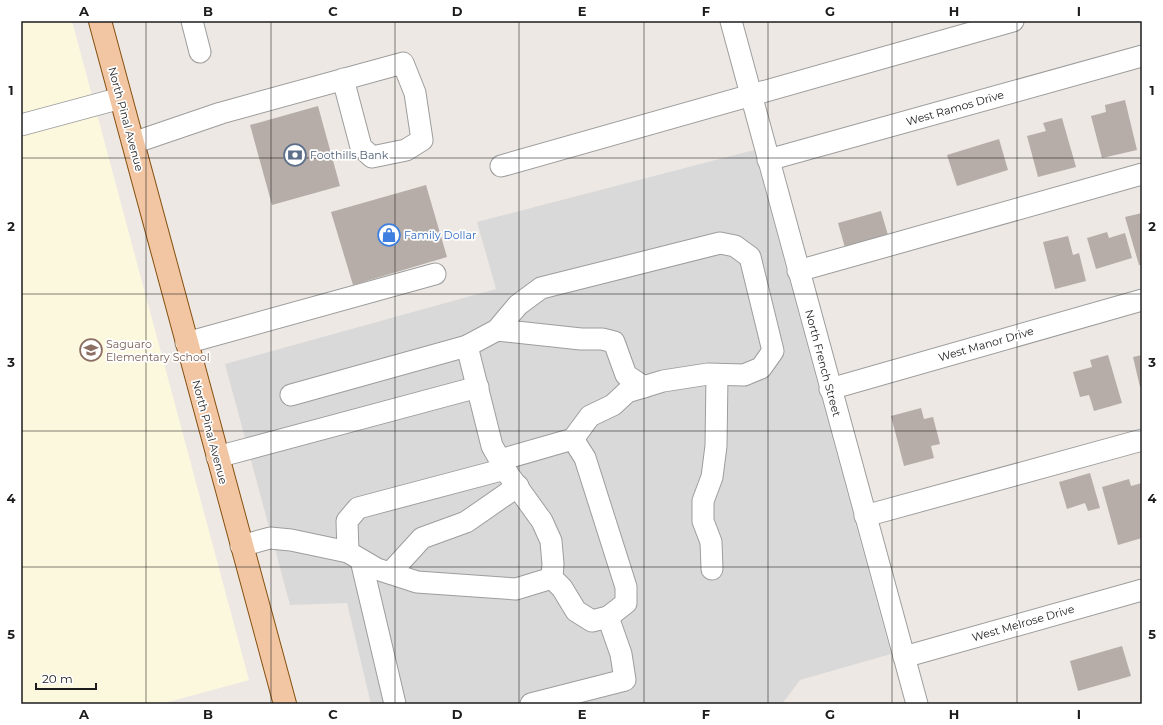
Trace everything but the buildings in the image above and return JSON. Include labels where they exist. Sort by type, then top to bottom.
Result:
[{"type":"main road","name":"North Pinal Avenue","points":[[102,22],[186,343],[285,704]]},
{"type":"street","points":[[192,21],[200,52]]},
{"type":"street","name":"North French Street","points":[[731,21],[917,704]]},
{"type":"street","points":[[501,166],[1013,21]]},
{"type":"street","name":"West Ramos Drive","points":[[768,160],[1142,56]]},
{"type":"street","points":[[133,143],[221,113],[343,79],[403,63],[415,93],[422,140],[406,150],[372,157],[361,147],[343,79]]},
{"type":"street","points":[[21,125],[121,98]]},
{"type":"street","points":[[798,271],[1142,174]]},
{"type":"street","points":[[291,395],[467,346],[497,330],[518,305],[541,288],[720,243],[735,246],[750,257],[773,351],[761,368],[744,375],[717,375],[663,381],[628,392],[613,405],[590,416],[573,439],[503,464],[358,508],[347,521],[354,556],[395,704]]},
{"type":"street","points":[[186,343],[435,274]]},
{"type":"street","name":"West Manor Drive","points":[[830,389],[1142,300]]},
{"type":"street","points":[[497,330],[581,339],[602,339],[614,342],[626,375],[644,387]]},
{"type":"street","points":[[467,346],[492,446],[542,521],[551,541],[553,564],[552,578],[562,588],[576,611],[592,621],[608,617],[626,603],[626,587],[585,458],[573,439]]},
{"type":"street","points":[[712,569],[710,542],[703,521],[703,501],[712,477],[716,446],[717,375]]},
{"type":"street","points":[[217,457],[478,387]]},
{"type":"street","points":[[865,516],[1142,440]]},
{"type":"street","points":[[390,573],[422,538],[466,522],[518,486]]},
{"type":"street","points":[[242,546],[270,538],[354,556],[377,569],[417,582],[516,589],[552,578]]},
{"type":"street","name":"West Melrose Drive","points":[[904,657],[1142,590]]},
{"type":"street","points":[[530,704],[624,680],[621,654],[608,617]]},
{"type":"shaded area","name":"Saguaro Elementary School","points":[[21,21],[72,21],[249,680],[161,704],[21,704]]},
{"type":"shaded area","points":[[754,150],[891,654],[800,680],[782,704],[371,704],[347,603],[290,605],[225,364],[496,289],[477,222]]},
{"type":"place","name":"Foothills Bank","points":[[295,155]]},
{"type":"place","name":"Family Dollar","points":[[389,235]]},
{"type":"place","name":"Saguaro Elementary School","points":[[91,350]]}]
